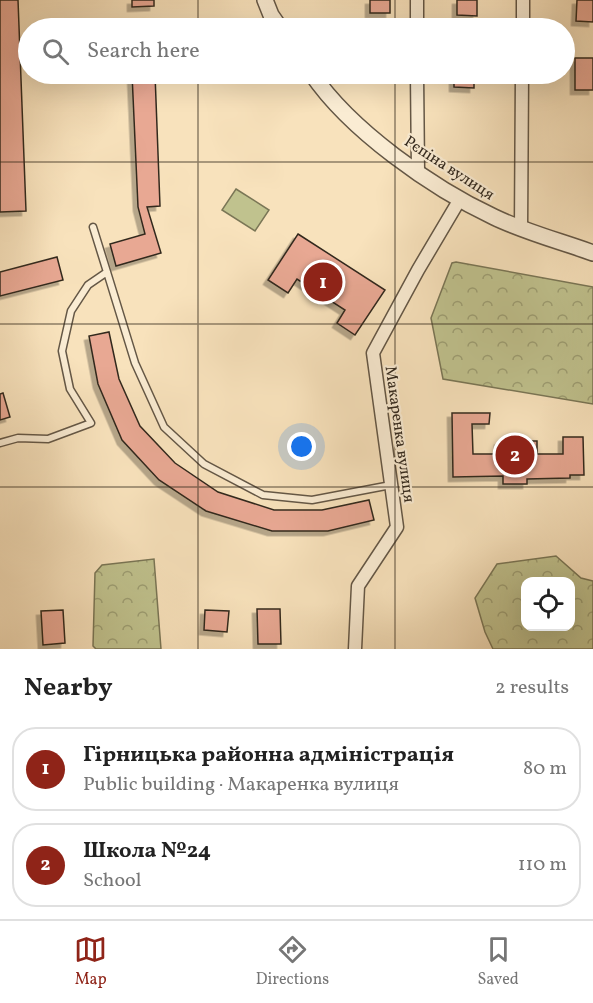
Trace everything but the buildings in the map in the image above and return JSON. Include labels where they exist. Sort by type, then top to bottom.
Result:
[{"type":"street","points":[[265,0],[273,18]]},
{"type":"street","points":[[417,0],[417,18]]},
{"type":"street","points":[[523,0],[523,18]]},
{"type":"street","name":"Рєпіна вулиця","points":[[319,84],[361,127],[418,172],[460,199],[495,218],[593,253]]},
{"type":"street","points":[[417,84],[418,172]]},
{"type":"street","points":[[521,228],[522,84]]},
{"type":"street","name":"Макаренка вулиця","points":[[355,649],[358,586],[397,526],[374,353],[418,270],[460,199]]},
{"type":"lane","points":[[93,227],[135,363],[164,428],[204,464],[263,495],[312,500],[391,485]]},
{"type":"lane","points":[[0,444],[18,438],[48,439],[90,423],[70,389],[62,351],[71,311],[88,285],[107,272]]},
{"type":"green space","points":[[236,189],[269,210],[255,231],[222,210]]},
{"type":"green space","points":[[452,263],[593,287],[593,404],[443,379],[431,318]]},
{"type":"green space","points":[[556,556],[581,578],[593,581],[593,649],[493,649],[485,632],[475,598],[497,564]]},
{"type":"green space","points":[[154,559],[161,649],[96,649],[93,646],[95,573],[102,565]]},
{"type":"place","name":"Гірницька районна адміністрація","points":[[323,282]]},
{"type":"place","name":"Школа №24","points":[[515,455]]}]
